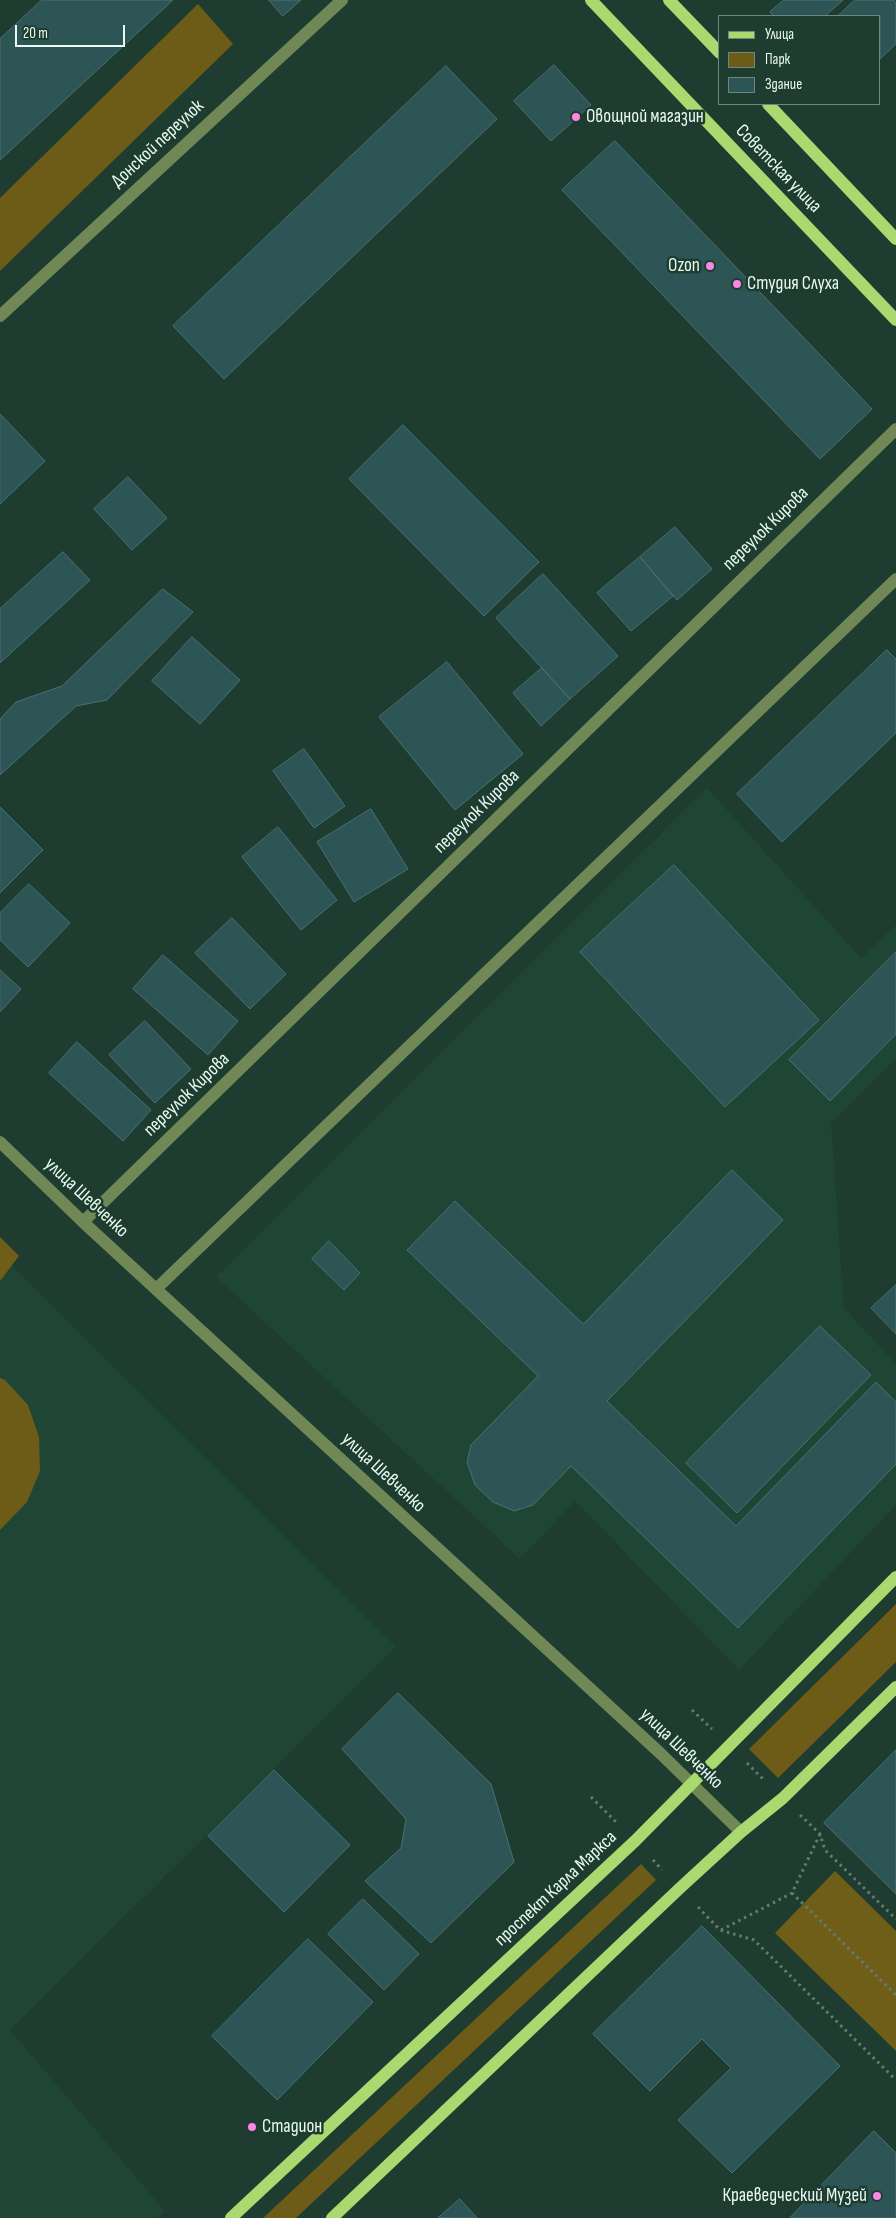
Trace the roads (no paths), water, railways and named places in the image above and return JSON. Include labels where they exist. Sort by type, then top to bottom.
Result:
[{"type":"main road","name":"Советская улица","points":[[591,0],[896,320]]},
{"type":"main road","points":[[669,0],[718,51]]},
{"type":"main road","name":"Советская улица","points":[[769,105],[896,239]]},
{"type":"main road","name":"проспект Карла Маркса","points":[[230,2218],[635,1841],[896,1577]]},
{"type":"main road","points":[[332,2218],[680,1888],[741,1832],[783,1798],[896,1687]]},
{"type":"street","name":"Донской переулок","points":[[0,316],[342,0]]},
{"type":"street","name":"переулок Кирова","points":[[83,1222],[896,429]]},
{"type":"street","points":[[156,1289],[896,579]]},
{"type":"street","name":"улица Шевченко","points":[[0,1142],[83,1222],[652,1746],[741,1832]]},
{"type":"place","name":"Овощной магазин","points":[[576,117]]},
{"type":"place","name":"Ozon","points":[[710,266]]},
{"type":"place","name":"Студия Слуха","points":[[737,284]]},
{"type":"place","name":"Стадион","points":[[252,2127]]},
{"type":"place","name":"Краеведческий Музей","points":[[877,2196]]}]
